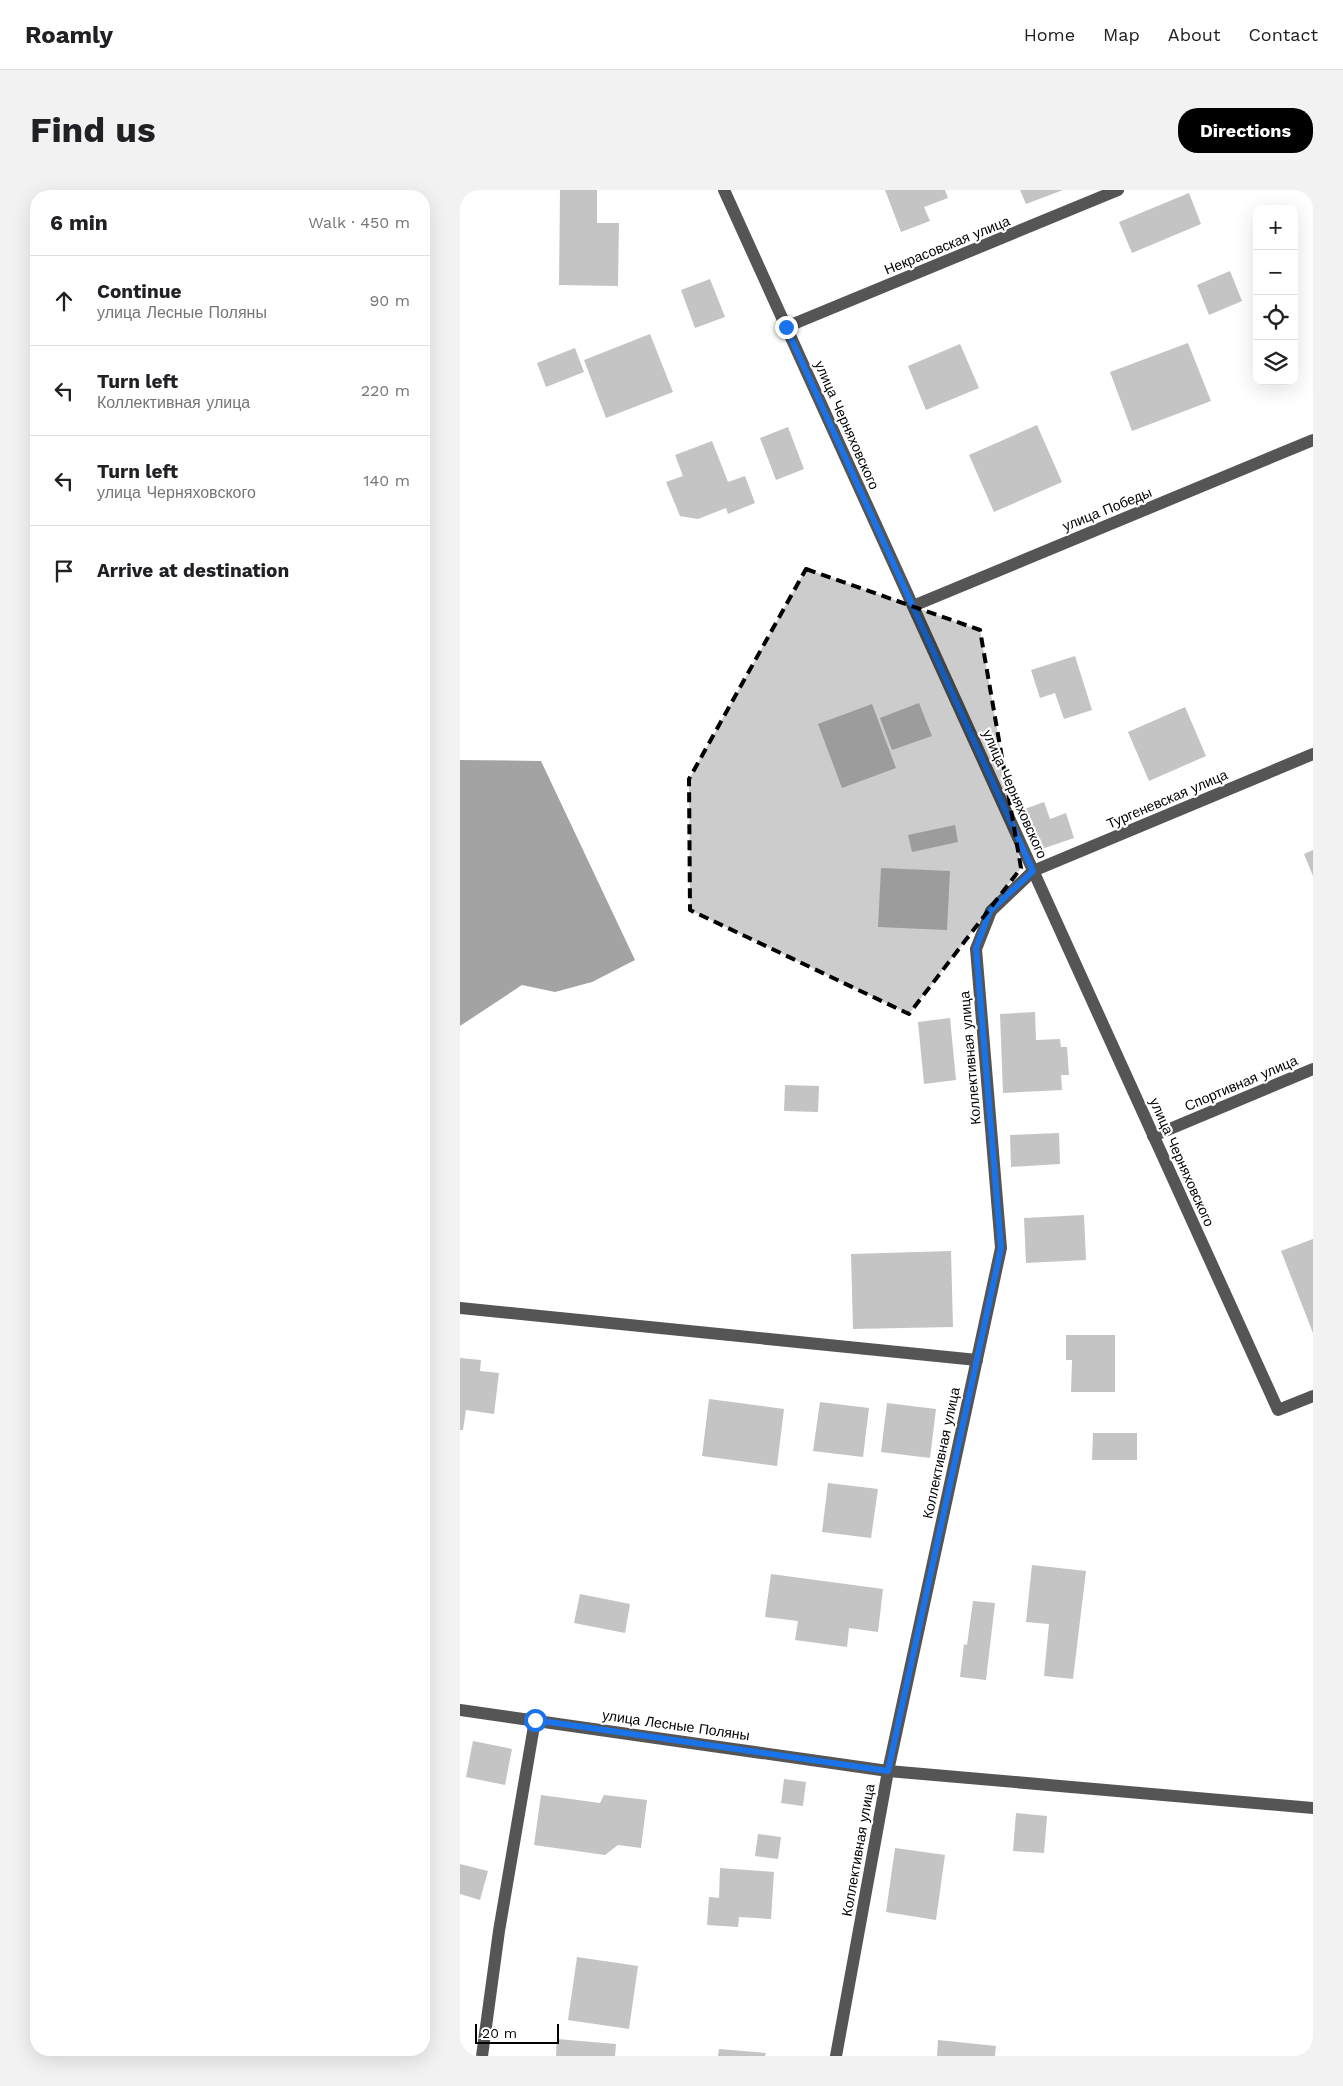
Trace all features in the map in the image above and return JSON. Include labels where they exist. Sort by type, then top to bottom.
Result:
[{"type":"street","name":"улица Черняховского","points":[[724,190],[1278,1410],[1313,1396]]},
{"type":"street","name":"Некрасовская улица","points":[[786,327],[1118,190]]},
{"type":"street","name":"улица Победы","points":[[913,606],[1313,440]]},
{"type":"street","name":"Тургеневская улица","points":[[1033,871],[1313,754]]},
{"type":"street","name":"Коллективная улица","points":[[836,2056],[888,1771],[1001,1248],[976,948],[990,911],[1033,871]]},
{"type":"street","name":"Спортивная улица","points":[[1154,1136],[1313,1069]]},
{"type":"street","points":[[460,1308],[977,1360]]},
{"type":"street","name":"улица Лесные Поляны","points":[[460,1710],[888,1771],[1313,1808]]},
{"type":"street","points":[[482,2056],[499,1931],[535,1720]]},
{"type":"highlighted area","points":[[806,569],[980,630],[1021,868],[909,1014],[690,910],[689,779]]},
{"type":"shaded area","points":[[460,760],[541,761],[635,960],[592,982],[555,992],[522,985],[460,1026]]},
{"type":"building","points":[[560,190],[597,190],[597,223],[619,223],[618,286],[559,285]]},
{"type":"building","points":[[885,190],[945,190],[948,198],[924,207],[930,221],[901,232]]},
{"type":"building","points":[[1020,190],[1063,190],[1026,204]]},
{"type":"building","points":[[1189,193],[1201,224],[1132,253],[1119,222]]},
{"type":"building","points":[[1230,271],[1242,301],[1209,315],[1197,285]]},
{"type":"building","points":[[710,279],[725,317],[695,328],[681,290]]},
{"type":"building","points":[[650,334],[673,392],[606,418],[584,360]]},
{"type":"building","points":[[1188,343],[1211,401],[1132,431],[1110,372]]},
{"type":"building","points":[[960,344],[979,388],[926,410],[908,366]]},
{"type":"building","points":[[575,348],[584,372],[546,387],[537,363]]},
{"type":"building","points":[[1037,425],[1062,482],[994,512],[969,455]]},
{"type":"building","points":[[788,427],[804,469],[776,480],[760,438]]},
{"type":"building","points":[[712,441],[728,482],[745,476],[755,503],[728,514],[726,508],[698,519],[680,516],[666,482],[683,476],[675,455]]},
{"type":"building","points":[[1075,656],[1092,710],[1064,719],[1055,693],[1040,698],[1031,670]]},
{"type":"building","points":[[919,703],[932,736],[892,750],[880,718]]},
{"type":"building","points":[[872,704],[896,768],[842,788],[818,724]]},
{"type":"building","points":[[1185,707],[1206,756],[1149,781],[1128,732]]},
{"type":"building","points":[[1044,802],[1050,819],[1066,813],[1074,838],[1036,851],[1022,810]]},
{"type":"building","points":[[955,825],[958,842],[912,852],[908,835]]},
{"type":"building","points":[[1313,850],[1313,876],[1304,854]]},
{"type":"building","points":[[881,868],[950,871],[947,930],[878,927]]},
{"type":"building","points":[[1035,1012],[1036,1040],[1060,1039],[1061,1047],[1067,1047],[1069,1075],[1061,1075],[1062,1090],[1003,1093],[1000,1014]]},
{"type":"building","points":[[950,1018],[956,1080],[924,1084],[918,1022]]},
{"type":"building","points":[[785,1085],[819,1086],[818,1112],[784,1111]]},
{"type":"building","points":[[1059,1133],[1060,1164],[1011,1167],[1010,1135]]},
{"type":"building","points":[[1084,1215],[1086,1260],[1026,1263],[1024,1218]]},
{"type":"building","points":[[1313,1239],[1313,1333],[1281,1251]]},
{"type":"building","points":[[951,1251],[953,1327],[853,1329],[851,1254]]},
{"type":"building","points":[[1066,1335],[1115,1335],[1115,1392],[1071,1392],[1072,1360],[1066,1360]]},
{"type":"building","points":[[460,1358],[481,1360],[480,1371],[499,1373],[494,1414],[466,1410],[463,1430],[460,1430]]},
{"type":"building","points":[[709,1399],[784,1409],[777,1466],[702,1456]]},
{"type":"building","points":[[820,1402],[869,1408],[863,1457],[813,1451]]},
{"type":"building","points":[[887,1403],[936,1409],[930,1458],[881,1452]]},
{"type":"building","points":[[1093,1433],[1137,1433],[1137,1460],[1092,1460]]},
{"type":"building","points":[[828,1483],[878,1489],[871,1538],[822,1532]]},
{"type":"building","points":[[1032,1565],[1086,1571],[1073,1679],[1044,1676],[1049,1624],[1026,1622]]},
{"type":"building","points":[[771,1574],[883,1589],[878,1632],[849,1628],[847,1647],[795,1640],[798,1621],[765,1617]]},
{"type":"building","points":[[580,1594],[630,1604],[625,1633],[574,1623]]},
{"type":"building","points":[[973,1601],[995,1603],[986,1680],[960,1677],[964,1644],[967,1645]]},
{"type":"building","points":[[473,1741],[512,1749],[505,1785],[466,1777]]},
{"type":"building","points":[[784,1779],[806,1782],[803,1806],[781,1803]]},
{"type":"building","points":[[541,1795],[600,1803],[604,1795],[647,1800],[641,1848],[618,1845],[605,1855],[534,1845]]},
{"type":"building","points":[[1016,1813],[1047,1816],[1044,1853],[1013,1851]]},
{"type":"building","points":[[758,1834],[781,1837],[778,1859],[755,1856]]},
{"type":"building","points":[[895,1848],[945,1855],[936,1920],[886,1912]]},
{"type":"building","points":[[460,1864],[488,1871],[480,1900],[460,1894]]},
{"type":"building","points":[[720,1868],[774,1872],[771,1919],[739,1917],[738,1927],[707,1925],[709,1897],[719,1898]]},
{"type":"building","points":[[577,1957],[638,1966],[629,2029],[568,2020]]},
{"type":"building","points":[[557,2039],[616,2044],[615,2056],[556,2056]]},
{"type":"building","points":[[938,2040],[996,2046],[995,2056],[937,2056]]},
{"type":"building","points":[[719,2049],[766,2053],[765,2056],[718,2056]]},
{"type":"route","points":[[535,1720],[888,1771],[1001,1248],[976,948],[990,911],[1033,871],[786,327]]}]
